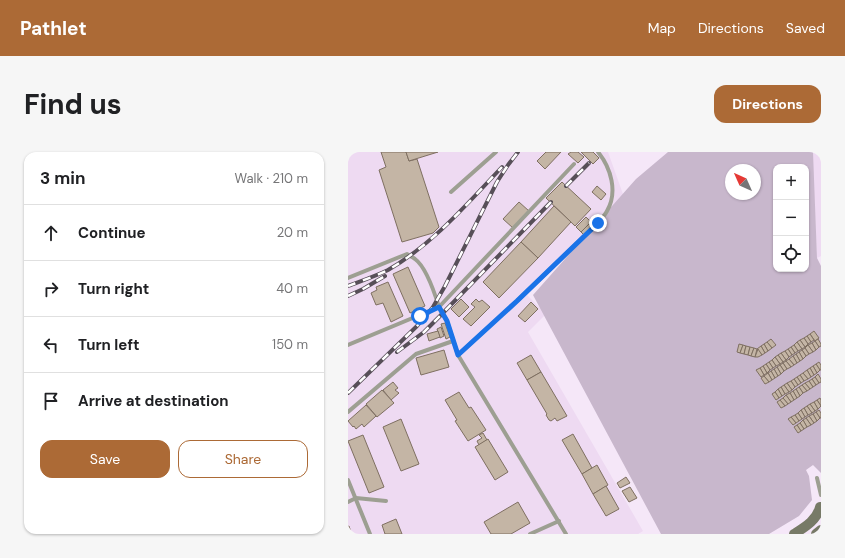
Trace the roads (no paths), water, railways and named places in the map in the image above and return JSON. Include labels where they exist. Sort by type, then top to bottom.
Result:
[{"type":"street","points":[[821,504],[821,518]]},
{"type":"street","points":[[794,534],[814,520],[821,504]]},
{"type":"street","points":[[816,534],[821,530]]},
{"type":"lane","points":[[451,192],[496,152]]},
{"type":"lane","points":[[458,355],[587,234],[607,211],[613,197],[613,185],[604,159],[598,152]]},
{"type":"lane","points":[[348,345],[439,307],[574,164]]},
{"type":"lane","points":[[348,278],[407,254],[416,259],[422,266],[434,290],[439,307],[447,321],[458,355],[566,534]]},
{"type":"lane","points":[[348,412],[416,354],[454,341]]},
{"type":"lane","points":[[821,481],[817,478],[821,495]]},
{"type":"lane","points":[[348,480],[370,534]]},
{"type":"lane","points":[[348,502],[356,498],[386,502]]},
{"type":"lane","points":[[530,534],[559,521]]},
{"type":"railway","points":[[348,393],[417,326],[433,307],[497,182],[518,152]]},
{"type":"railway","points":[[566,186],[589,163]]},
{"type":"railway","points":[[348,286],[388,270],[420,248],[449,223],[502,167]]},
{"type":"railway","points":[[397,352],[424,332],[551,202]]},
{"type":"railway","points":[[348,296],[385,276]]}]
